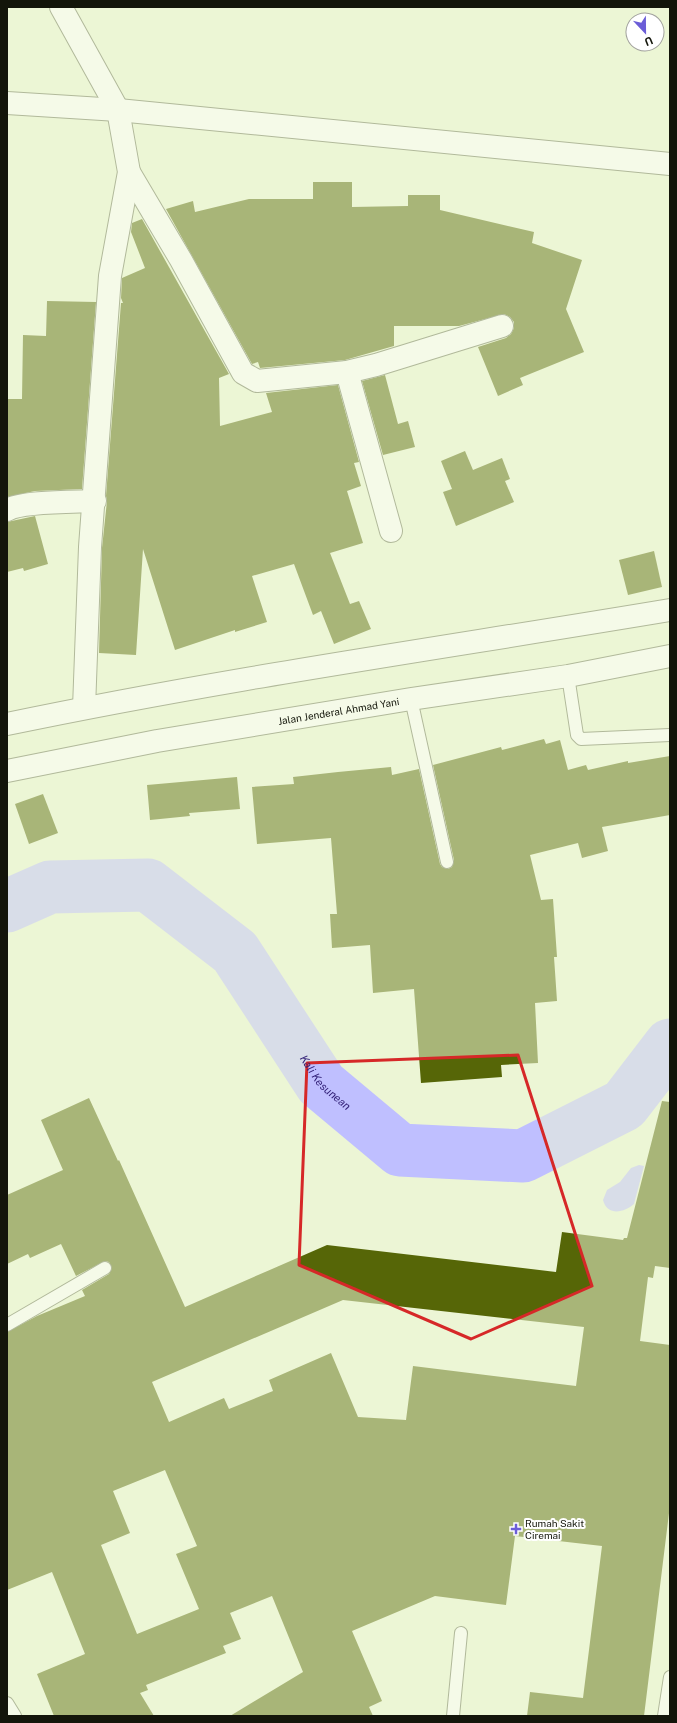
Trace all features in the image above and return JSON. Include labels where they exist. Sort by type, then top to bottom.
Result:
[{"type":"main road","points":[[61,7],[118,110],[129,172],[110,276],[95,501],[90,547],[84,708]]},
{"type":"main road","points":[[7,103],[118,110],[670,164]]},
{"type":"main road","points":[[129,172],[181,260],[243,373],[257,382],[347,372],[376,365],[502,326]]},
{"type":"main road","points":[[347,372],[391,531]]},
{"type":"main road","points":[[7,510],[11,507],[35,504],[95,501]]},
{"type":"main road","points":[[7,724],[84,708],[352,660],[670,610]]},
{"type":"main road","name":"Jalan Jenderal Ahmad Yani","points":[[7,771],[157,740],[411,699],[568,676],[664,657]]},
{"type":"lane","points":[[568,676],[578,735],[581,739],[670,735]]},
{"type":"lane","points":[[411,699],[447,862]]},
{"type":"lane","points":[[7,1325],[105,1268]]},
{"type":"lane","points":[[453,1716],[461,1633]]},
{"type":"lane","points":[[664,1716],[670,1677]]},
{"type":"lane","points":[[7,1703],[15,1716]]},
{"type":"highlighted area","points":[[518,1055],[592,1286],[471,1339],[299,1265],[307,1063]]},
{"type":"water","points":[[639,1165],[644,1166],[634,1204],[621,1211],[612,1211],[608,1209],[603,1200],[607,1190],[620,1182],[631,1168]]},
{"type":"building","points":[[313,182],[352,182],[352,207],[408,206],[408,195],[440,195],[440,210],[534,232],[532,243],[582,260],[566,309],[584,352],[520,378],[523,385],[498,396],[478,347],[506,338],[511,334],[514,328],[514,322],[510,317],[504,314],[459,326],[394,326],[394,346],[345,360],[260,368],[258,362],[252,364],[166,209],[193,201],[195,212],[249,199],[313,199]]},
{"type":"building","points":[[142,219],[229,374],[219,378],[220,426],[272,412],[266,393],[338,385],[359,462],[354,463],[361,486],[347,491],[363,543],[330,553],[350,604],[359,601],[371,629],[334,644],[321,611],[313,615],[294,564],[252,576],[267,622],[235,632],[235,630],[175,650],[143,549],[136,655],[99,653],[102,548],[107,501],[106,496],[121,303],[123,303],[121,298],[122,278],[145,268],[131,232],[132,223]]},
{"type":"building","points":[[47,301],[96,302],[82,489],[35,491],[7,497],[7,399],[22,399],[23,335],[46,336]]},
{"type":"building","points":[[385,375],[398,424],[408,421],[415,447],[383,455],[362,381]]},
{"type":"building","points":[[465,451],[473,470],[502,458],[510,479],[505,481],[514,502],[456,526],[443,492],[452,489],[441,461]]},
{"type":"building","points":[[35,516],[48,564],[24,571],[23,568],[7,572],[7,522]]},
{"type":"building","points":[[654,551],[662,587],[628,595],[619,560]]},
{"type":"building","points":[[544,739],[546,744],[560,740],[568,770],[586,765],[588,770],[628,761],[628,763],[670,756],[670,815],[602,827],[608,851],[582,858],[578,843],[530,855],[541,900],[553,899],[557,957],[554,957],[557,1001],[535,1003],[538,1063],[501,1065],[502,1077],[421,1083],[414,989],[373,993],[370,945],[332,948],[330,914],[337,914],[331,838],[257,844],[252,787],[294,784],[293,777],[338,772],[391,767],[392,775],[419,769],[440,864],[442,867],[448,869],[452,867],[454,860],[433,765],[501,747],[502,750]]},
{"type":"building","points":[[237,777],[240,809],[189,813],[190,816],[150,820],[147,785]]},
{"type":"building","points":[[43,794],[58,833],[29,844],[15,804]]},
{"type":"building","points":[[89,1098],[118,1161],[119,1160],[185,1307],[327,1245],[556,1272],[562,1232],[623,1240],[624,1238],[627,1238],[662,1101],[670,1102],[670,1268],[655,1266],[653,1278],[648,1277],[640,1341],[670,1345],[670,1505],[644,1716],[527,1716],[530,1692],[583,1698],[602,1546],[515,1536],[506,1605],[435,1596],[352,1631],[382,1701],[369,1707],[373,1716],[230,1716],[303,1672],[272,1596],[230,1613],[241,1639],[223,1646],[226,1653],[146,1685],[148,1690],[140,1693],[154,1716],[54,1716],[37,1674],[85,1654],[52,1572],[7,1590],[7,1332],[37,1316],[85,1296],[82,1290],[109,1274],[112,1268],[109,1262],[105,1261],[76,1276],[61,1244],[30,1258],[28,1254],[7,1264],[7,1195],[63,1170],[41,1120]],"holes":[[[343,1300],[584,1327],[576,1386],[413,1366],[406,1420],[358,1417],[331,1353],[269,1380],[273,1391],[229,1409],[224,1398],[169,1422],[152,1382]],[[165,1470],[197,1546],[176,1554],[199,1609],[137,1634],[101,1545],[130,1533],[113,1491]]]},
{"type":"waterway","name":"Kali Kesunean","points":[[7,906],[50,887],[148,885],[235,952],[321,1084],[400,1150],[523,1156],[624,1105],[670,1045]]},
{"type":"place","name":"Rumah Sakit Ciremai","points":[[516,1529]]}]
